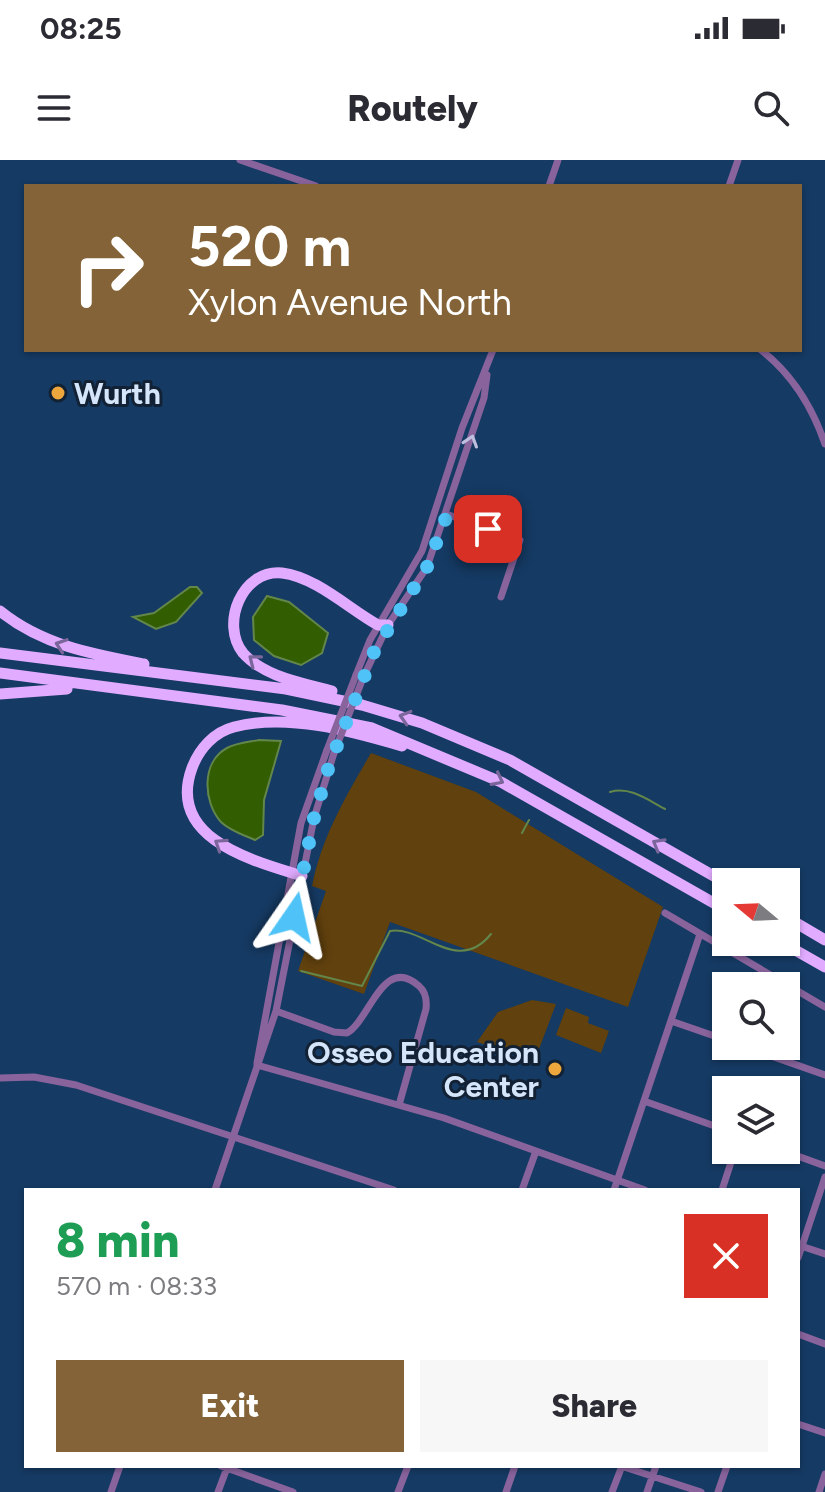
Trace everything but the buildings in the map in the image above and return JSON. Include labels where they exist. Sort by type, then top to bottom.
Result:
[{"type":"highway","points":[[383,625],[294,575],[272,573],[249,585],[239,600],[233,629],[244,653],[269,671],[464,739],[510,760],[712,875]]},
{"type":"highway","points":[[0,611],[25,629],[65,647],[219,681]]},
{"type":"highway","points":[[0,653],[325,696],[377,709]]},
{"type":"highway","points":[[0,673],[347,720],[457,761],[525,795],[712,902]]},
{"type":"highway","points":[[0,694],[59,689],[174,697]]},
{"type":"highway","points":[[297,874],[218,845],[198,824],[188,791],[190,773],[200,750],[218,733],[232,727],[277,722],[360,734],[457,761]]},
{"type":"highway","points":[[800,925],[825,940]]},
{"type":"highway","points":[[800,953],[825,967]]},
{"type":"street","points":[[240,160],[310,184]]},
{"type":"street","points":[[550,184],[558,160]]},
{"type":"street","points":[[730,184],[738,160]]},
{"type":"street","points":[[383,625],[427,567],[484,398],[492,352]]},
{"type":"street","points":[[763,352],[794,380],[813,413],[825,444]]},
{"type":"street","points":[[216,1188],[276,1011],[308,798],[383,625],[415,566],[462,428],[489,365]]},
{"type":"street","points":[[436,511],[520,540],[501,597]]},
{"type":"street","points":[[257,1065],[297,874]]},
{"type":"street","points":[[665,913],[825,1007]]},
{"type":"street","points":[[615,1188],[700,934]]},
{"type":"street","points":[[276,1011],[347,1033],[362,1020],[379,989],[388,981],[400,978],[419,986],[425,996],[426,1009],[399,1105]]},
{"type":"street","points":[[671,1021],[712,1035]]},
{"type":"street","points":[[783,1060],[825,1075]]},
{"type":"street","points":[[257,1065],[399,1105],[640,1188]]},
{"type":"street","points":[[0,1078],[55,1079],[388,1188]]},
{"type":"street","points":[[644,1101],[712,1125]]},
{"type":"street","points":[[523,1188],[536,1151]]},
{"type":"street","points":[[800,1157],[825,1166]]},
{"type":"street","points":[[723,1188],[730,1164]]},
{"type":"street","points":[[825,1177],[800,1246],[825,1254]]},
{"type":"street","points":[[800,1335],[825,1344]]},
{"type":"street","points":[[800,1425],[825,1433]]},
{"type":"street","points":[[111,1492],[119,1468]]},
{"type":"street","points":[[218,1492],[224,1468]]},
{"type":"street","points":[[227,1468],[293,1492]]},
{"type":"street","points":[[398,1492],[407,1468]]},
{"type":"street","points":[[506,1492],[514,1468]]},
{"type":"street","points":[[612,1492],[621,1468]]},
{"type":"street","points":[[628,1468],[701,1492]]},
{"type":"street","points":[[647,1492],[655,1468]]},
{"type":"street","points":[[718,1492],[726,1468]]},
{"type":"street","points":[[819,1492],[825,1474]]},
{"type":"shaded area","points":[[190,587],[197,587],[202,593],[176,622],[156,629],[133,617],[154,613]]},
{"type":"shaded area","points":[[267,596],[289,602],[328,633],[322,653],[301,665],[274,656],[254,640],[253,617]]},
{"type":"shaded area","points":[[259,740],[281,741],[264,800],[263,835],[255,840],[221,822],[211,804],[208,783],[209,772],[219,754],[234,745]]},
{"type":"shaded area","points":[[371,753],[476,792],[663,907],[628,1007],[390,922],[364,994],[298,971],[326,891],[312,886],[322,850],[344,801]]},
{"type":"shaded area","points":[[532,1000],[556,1004],[536,1057],[531,1059],[477,1042],[498,1012]]},
{"type":"shaded area","points":[[566,1008],[589,1017],[588,1023],[609,1031],[601,1053],[556,1035]]},
{"type":"waterway","points":[[610,792],[632,792],[665,809]]},
{"type":"waterway","points":[[522,833],[529,820]]},
{"type":"waterway","points":[[301,971],[362,986],[390,931],[402,931],[453,950],[478,946],[491,934]]},
{"type":"place","name":"Wurth","points":[[58,393]]},
{"type":"place","name":"Osseo Education Center","points":[[555,1069]]},
{"type":"route","points":[[294,917],[320,794],[374,652],[388,625],[427,567],[447,515],[488,529]]}]
